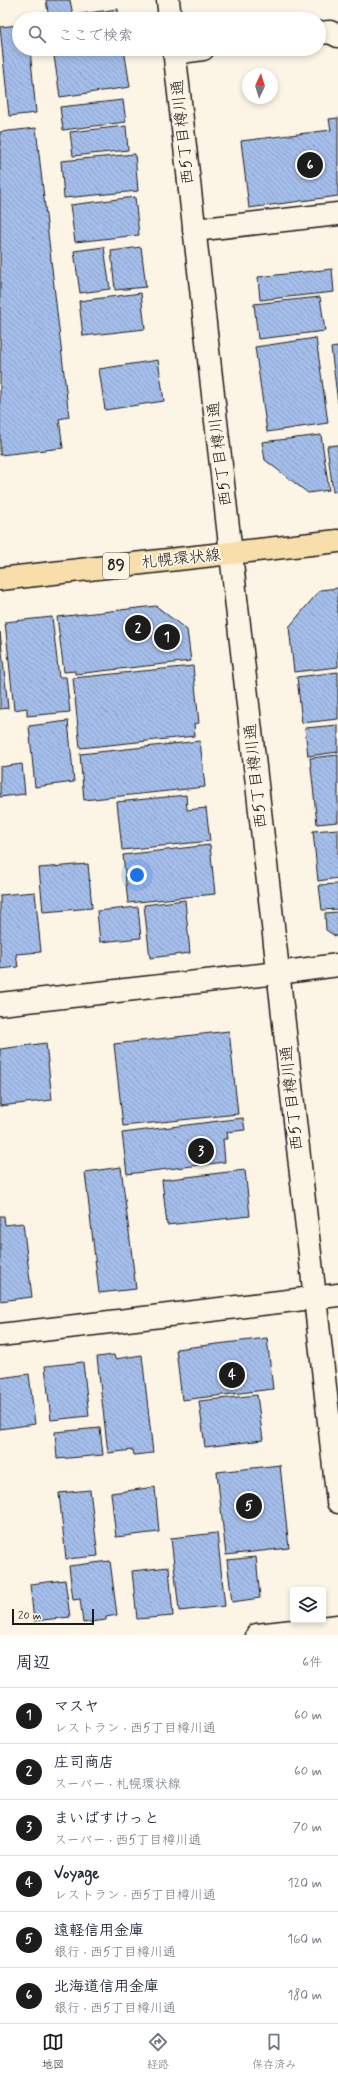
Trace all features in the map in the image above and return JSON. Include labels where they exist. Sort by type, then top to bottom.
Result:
[{"type":"main road","name":"札幌環状線","points":[[0,579],[338,541]]},
{"type":"street","points":[[168,0],[169,12]]},
{"type":"street","points":[[326,32],[330,32],[338,36]]},
{"type":"street","name":"西5丁目樽川通","points":[[175,56],[338,1502]]},
{"type":"street","points":[[194,230],[338,214]]},
{"type":"street","points":[[0,1004],[338,965]]},
{"type":"street","points":[[0,1335],[338,1295]]},
{"type":"street","points":[[257,1635],[338,1626]]},
{"type":"building","points":[[46,0],[70,0],[72,12],[48,12]]},
{"type":"building","points":[[118,9],[118,12],[96,12]]},
{"type":"building","points":[[12,26],[12,56],[31,56],[36,113],[9,116],[0,27]]},
{"type":"building","points":[[54,56],[125,56],[130,87],[60,97]]},
{"type":"building","points":[[123,100],[126,122],[63,130],[60,107]]},
{"type":"building","points":[[338,118],[338,196],[249,208],[241,141],[331,130],[329,119]]},
{"type":"building","points":[[126,126],[128,150],[73,156],[70,132]]},
{"type":"building","points":[[36,128],[69,417],[59,419],[63,448],[0,455],[0,132]]},
{"type":"building","points":[[135,154],[138,191],[64,198],[61,161]]},
{"type":"building","points":[[135,197],[139,235],[75,242],[70,205]]},
{"type":"building","points":[[104,247],[110,289],[80,293],[74,251]]},
{"type":"building","points":[[141,247],[146,287],[115,290],[111,251]]},
{"type":"building","points":[[332,269],[334,292],[260,300],[258,277]]},
{"type":"building","points":[[141,293],[145,329],[83,336],[79,301]]},
{"type":"building","points":[[320,297],[325,331],[258,339],[254,304]]},
{"type":"building","points":[[316,338],[328,423],[267,432],[255,347]]},
{"type":"building","points":[[338,347],[338,403],[331,348]]},
{"type":"building","points":[[158,360],[164,401],[105,410],[99,369]]},
{"type":"building","points":[[321,435],[329,490],[308,493],[265,460],[262,442]]},
{"type":"building","points":[[338,445],[338,491],[333,492],[327,446]]},
{"type":"building","points":[[338,588],[338,667],[294,672],[289,627],[320,590]]},
{"type":"building","points":[[156,606],[187,630],[191,661],[75,674],[75,671],[64,672],[57,617]]},
{"type":"building","points":[[52,617],[59,677],[66,677],[70,712],[27,716],[27,708],[14,710],[5,622]]},
{"type":"building","points":[[0,632],[8,708],[0,709]]},
{"type":"building","points":[[193,666],[199,723],[194,724],[195,736],[80,748],[73,678]]},
{"type":"building","points":[[338,672],[338,719],[302,723],[297,677]]},
{"type":"building","points":[[68,721],[74,782],[35,787],[29,726]]},
{"type":"building","points":[[338,725],[338,752],[308,756],[305,728]]},
{"type":"building","points":[[200,741],[205,787],[84,800],[80,754]]},
{"type":"building","points":[[338,755],[338,822],[317,824],[310,758]]},
{"type":"building","points":[[22,764],[25,794],[0,797],[0,767]]},
{"type":"building","points":[[186,795],[187,810],[206,808],[210,841],[122,850],[117,802]]},
{"type":"building","points":[[338,829],[338,878],[318,881],[313,831]]},
{"type":"building","points":[[210,845],[215,894],[128,903],[123,855]]},
{"type":"building","points":[[88,864],[92,908],[43,912],[39,868]]},
{"type":"building","points":[[338,884],[338,909],[322,910],[319,885]]},
{"type":"building","points":[[35,892],[41,952],[16,954],[18,967],[0,969],[0,895]]},
{"type":"building","points":[[185,900],[190,953],[150,958],[144,905]]},
{"type":"building","points":[[138,907],[141,938],[100,942],[97,911]]},
{"type":"building","points":[[338,912],[338,936],[335,936],[326,930],[325,913]]},
{"type":"building","points":[[229,1031],[238,1114],[123,1126],[114,1044]]},
{"type":"building","points":[[46,1043],[52,1100],[0,1106],[0,1049]]},
{"type":"building","points":[[243,1118],[245,1130],[227,1132],[228,1139],[223,1139],[225,1162],[127,1174],[122,1133]]},
{"type":"building","points":[[121,1167],[136,1289],[99,1293],[85,1172]]},
{"type":"building","points":[[245,1170],[250,1216],[167,1225],[162,1180]]},
{"type":"building","points":[[0,1216],[4,1216],[5,1225],[23,1223],[32,1297],[0,1301]]},
{"type":"building","points":[[267,1338],[273,1389],[182,1400],[176,1349]]},
{"type":"building","points":[[114,1355],[115,1359],[142,1355],[153,1453],[134,1455],[133,1450],[108,1453],[97,1357]]},
{"type":"building","points":[[83,1362],[89,1416],[51,1420],[45,1366]]},
{"type":"building","points":[[29,1374],[35,1424],[0,1429],[0,1378]]},
{"type":"building","points":[[257,1395],[263,1440],[205,1447],[199,1401]]},
{"type":"building","points":[[100,1428],[103,1455],[57,1459],[55,1432]]},
{"type":"building","points":[[280,1465],[289,1548],[226,1555],[217,1472]]},
{"type":"building","points":[[155,1487],[159,1532],[116,1537],[111,1493]]},
{"type":"building","points":[[90,1490],[98,1556],[66,1559],[59,1493]]},
{"type":"building","points":[[217,1533],[225,1606],[179,1611],[171,1538]]},
{"type":"building","points":[[256,1557],[260,1598],[232,1602],[227,1560]]},
{"type":"building","points":[[110,1561],[117,1615],[106,1617],[106,1620],[83,1623],[80,1599],[73,1600],[69,1566]]},
{"type":"building","points":[[169,1567],[173,1616],[137,1619],[132,1571]]},
{"type":"building","points":[[65,1580],[70,1617],[34,1621],[30,1584]]},
{"type":"place","name":"北海道信用金庫","points":[[310,165]]},
{"type":"place","name":"庄司商店","points":[[138,628]]},
{"type":"place","name":"マスヤ","points":[[167,637]]},
{"type":"place","name":"まいばすけっと","points":[[201,1151]]},
{"type":"place","name":"Voyage","points":[[232,1375]]},
{"type":"place","name":"遠軽信用金庫","points":[[249,1506]]}]
